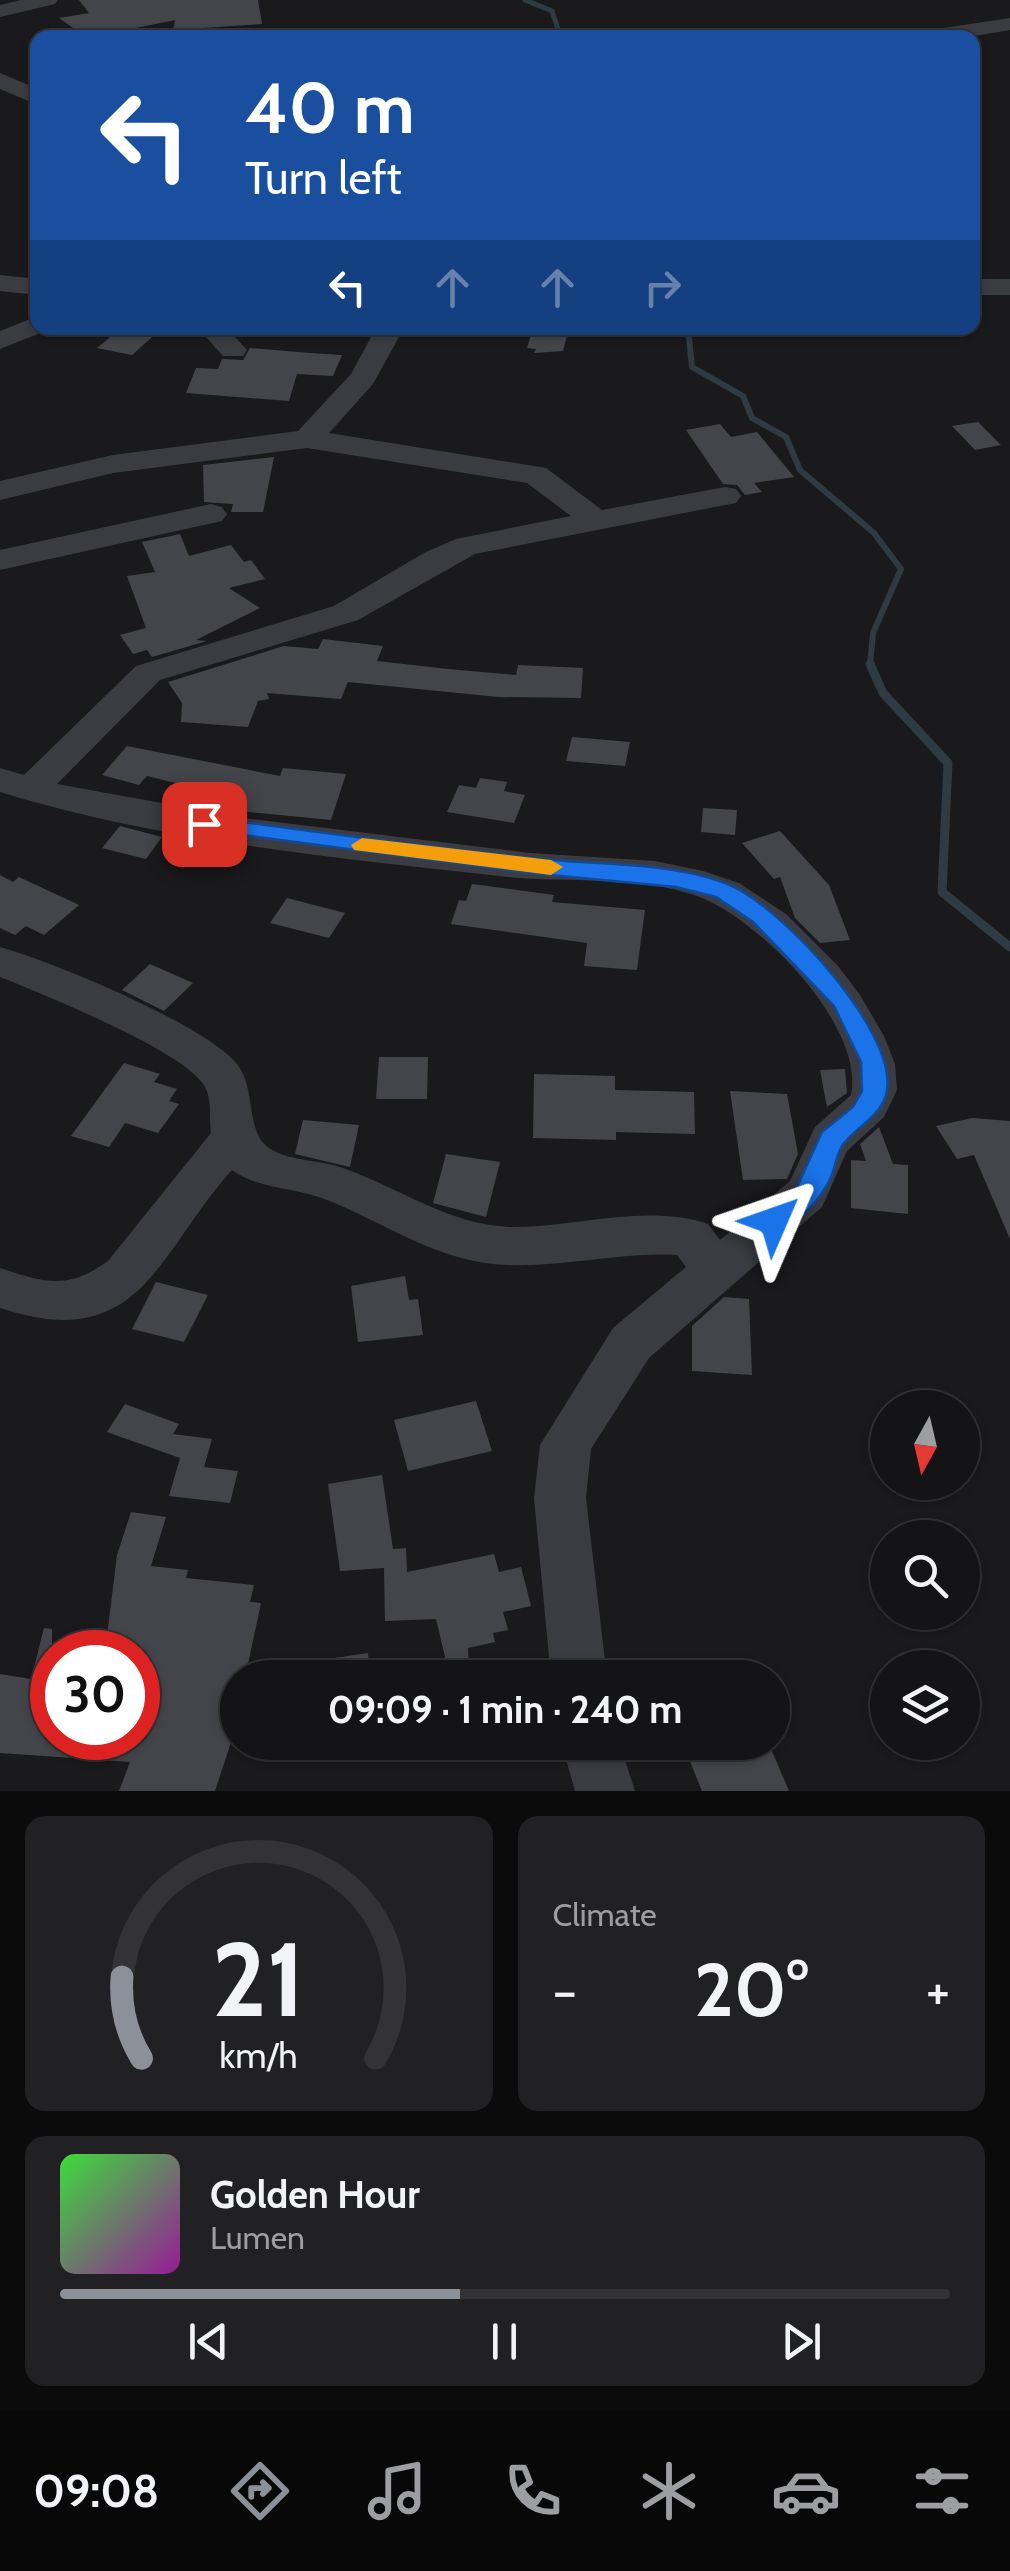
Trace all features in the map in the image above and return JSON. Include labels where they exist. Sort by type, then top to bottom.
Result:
[{"type":"street","points":[[0,11],[48,0]]},
{"type":"street","points":[[970,30],[1010,24]]},
{"type":"street","points":[[5,85],[30,78]]},
{"type":"street","points":[[5,85],[30,95]]},
{"type":"street","points":[[0,283],[30,286]]},
{"type":"street","points":[[980,288],[1010,287]]},
{"type":"street","points":[[0,341],[30,328]]},
{"type":"street","points":[[218,335],[232,350]]},
{"type":"street","points":[[307,439],[364,378],[386,335]]},
{"type":"street","points":[[0,491],[63,472],[307,439],[536,476],[549,482],[593,519]]},
{"type":"street","points":[[15,785],[148,672],[374,602],[444,553],[593,519],[725,496]]},
{"type":"street","points":[[0,560],[211,514]]},
{"type":"street","points":[[15,785],[52,798],[242,831],[676,880],[724,892],[762,917],[844,1001],[873,1062],[875,1092],[862,1113],[832,1138],[818,1177],[806,1194],[631,1344],[566,1445],[560,1498],[577,1660]]},
{"type":"street","points":[[0,961],[44,977],[199,1054],[223,1078],[242,1153],[258,1163],[287,1174],[322,1179],[406,1221],[482,1244],[534,1248],[637,1234],[677,1235],[691,1237],[714,1269]]},
{"type":"street","points":[[0,1288],[58,1302],[83,1299],[114,1286],[152,1245],[200,1175],[236,1138]]},
{"type":"street","points":[[596,1760],[605,1791]]},
{"type":"building","points":[[79,0],[258,0],[262,24],[173,30],[175,20],[126,30],[76,30],[59,18],[89,13]]},
{"type":"building","points":[[113,335],[154,335],[132,355],[97,348]]},
{"type":"building","points":[[531,335],[567,335],[563,351],[534,353],[536,349],[527,348]]},
{"type":"building","points":[[250,348],[342,355],[333,376],[297,374],[289,401],[186,393],[196,368],[218,369],[222,359],[243,360]]},
{"type":"building","points":[[978,422],[1001,445],[975,450],[952,426]]},
{"type":"building","points":[[720,424],[731,437],[757,432],[794,477],[754,483],[762,492],[745,495],[737,485],[723,484],[686,430]]},
{"type":"building","points":[[274,457],[263,512],[231,512],[233,504],[204,502],[203,465]]},
{"type":"building","points":[[180,534],[189,556],[231,545],[244,562],[251,560],[265,579],[229,588],[260,608],[196,640],[207,641],[152,657],[147,650],[133,654],[120,635],[146,628],[127,576],[155,572],[142,542]]},
{"type":"building","points":[[323,639],[383,646],[377,661],[448,669],[516,675],[518,665],[583,668],[581,698],[498,697],[348,682],[341,699],[267,693],[269,699],[258,701],[248,727],[181,722],[182,703],[168,682],[284,646],[318,649]]},
{"type":"building","points":[[572,737],[630,742],[625,766],[566,761]]},
{"type":"building","points":[[127,746],[280,776],[283,768],[346,774],[331,820],[249,812],[214,805],[218,799],[200,796],[204,790],[147,776],[139,785],[102,775]]},
{"type":"building","points":[[480,778],[507,782],[504,791],[525,795],[514,823],[447,812],[459,785],[476,788]]},
{"type":"building","points":[[703,808],[737,810],[735,835],[701,832]]},
{"type":"building","points":[[120,826],[162,837],[146,859],[102,848]]},
{"type":"building","points":[[780,831],[829,885],[850,940],[820,943],[795,918],[780,877],[774,879],[742,843]]},
{"type":"building","points":[[0,875],[13,882],[19,877],[79,905],[44,935],[26,926],[15,935],[0,928]]},
{"type":"building","points":[[472,884],[554,895],[552,902],[645,910],[637,970],[584,966],[587,943],[451,924],[459,900],[466,901]]},
{"type":"building","points":[[287,898],[345,913],[329,938],[270,923]]},
{"type":"building","points":[[150,964],[193,983],[164,1011],[122,990]]},
{"type":"building","points":[[379,1057],[428,1057],[427,1099],[376,1099]]},
{"type":"building","points":[[124,1063],[160,1074],[154,1082],[177,1089],[169,1101],[179,1104],[158,1133],[125,1123],[109,1147],[71,1136]]},
{"type":"building","points":[[845,1069],[847,1093],[827,1107],[820,1070]]},
{"type":"building","points":[[534,1074],[615,1076],[615,1090],[694,1092],[695,1134],[616,1132],[616,1140],[533,1138]]},
{"type":"building","points":[[730,1091],[787,1094],[798,1154],[787,1179],[743,1180]]},
{"type":"building","points":[[972,1118],[1010,1121],[1010,1239],[974,1155],[957,1159],[936,1126]]},
{"type":"building","points":[[303,1120],[359,1125],[350,1167],[295,1154]]},
{"type":"building","points":[[879,1127],[893,1164],[908,1165],[908,1214],[851,1208],[851,1160],[866,1161],[860,1144]]},
{"type":"building","points":[[446,1154],[500,1162],[486,1217],[433,1203]]},
{"type":"building","points":[[405,1276],[409,1300],[418,1299],[423,1335],[358,1342],[351,1286]]},
{"type":"building","points":[[156,1282],[208,1295],[184,1342],[132,1329]]},
{"type":"building","points":[[724,1297],[749,1299],[752,1375],[692,1371],[692,1326]]},
{"type":"building","points":[[476,1401],[492,1451],[408,1471],[394,1420]]},
{"type":"building","points":[[125,1404],[179,1424],[173,1434],[212,1439],[204,1467],[238,1471],[230,1503],[169,1496],[180,1458],[107,1432]]},
{"type":"building","points":[[382,1475],[393,1549],[406,1548],[407,1572],[494,1554],[499,1572],[521,1567],[531,1606],[503,1612],[508,1630],[493,1633],[495,1642],[468,1648],[468,1660],[446,1660],[436,1619],[385,1621],[384,1568],[340,1571],[328,1484]]},
{"type":"building","points":[[131,1512],[166,1517],[151,1566],[188,1570],[186,1578],[254,1585],[250,1602],[261,1603],[249,1660],[220,1660],[220,1760],[225,1760],[215,1791],[119,1791],[130,1762],[101,1760],[160,1760],[160,1630],[108,1630],[117,1555]]},
{"type":"building","points":[[368,1653],[369,1660],[321,1660]]},
{"type":"building","points":[[0,1674],[30,1679],[30,1755],[0,1753]]},
{"type":"building","points":[[689,1760],[776,1760],[789,1791],[702,1791]]},
{"type":"waterway","points":[[525,0],[552,11],[558,30]]},
{"type":"waterway","points":[[689,335],[692,367],[743,396],[752,418],[786,437],[800,470],[874,533],[901,569],[873,633],[870,664]]},
{"type":"waterway","points":[[870,664],[883,693],[948,763],[942,892],[1010,947]]},
{"type":"slow traffic","points":[[362,845],[551,867]]},
{"type":"route","points":[[204,824],[529,866],[676,880],[724,892],[762,917],[844,1001],[873,1062],[875,1092],[862,1113],[832,1138],[823,1154],[818,1177],[806,1194],[774,1221]]}]
